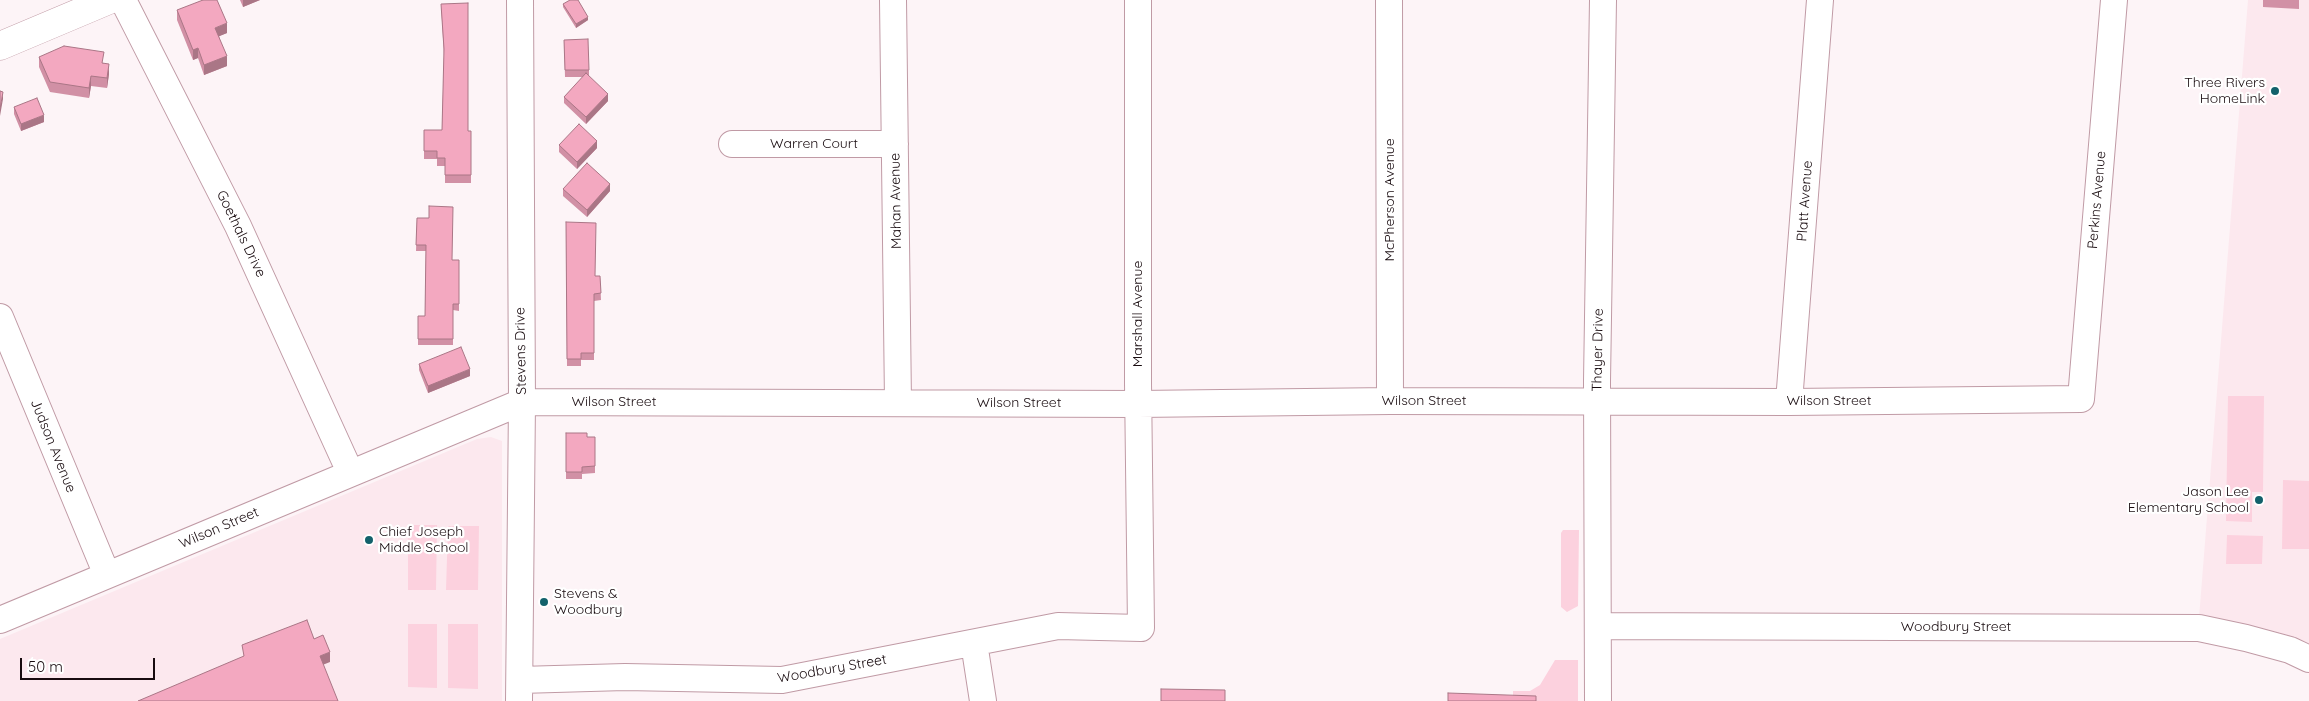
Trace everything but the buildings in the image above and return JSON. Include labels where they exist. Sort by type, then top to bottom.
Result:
[{"type":"main road","points":[[0,46],[109,0]]},
{"type":"street","name":"Goethals Drive","points":[[123,0],[238,226],[350,472]]},
{"type":"street","name":"Stevens Drive","points":[[520,0],[522,402],[520,690]]},
{"type":"street","name":"Mahan Avenue","points":[[894,0],[898,402]]},
{"type":"street","name":"Marshall Avenue","points":[[1138,0],[1138,404],[1141,628]]},
{"type":"street","name":"McPherson Avenue","points":[[1389,0],[1390,401]]},
{"type":"street","name":"Thayer Drive","points":[[1598,701],[1597,402],[1603,0]]},
{"type":"street","name":"Platt Avenue","points":[[1789,402],[1820,0]]},
{"type":"street","name":"Perkins Avenue","points":[[2081,399],[2114,0]]},
{"type":"street","name":"Warren Court","points":[[732,144],[895,144]]},
{"type":"street","name":"Judson Avenue","points":[[0,317],[106,575]]},
{"type":"street","name":"Wilson Street","points":[[0,620],[350,472],[522,402],[1138,404],[1390,401],[1789,402],[2081,399]]},
{"type":"street","name":"Woodbury Street","points":[[520,690],[625,677],[782,680],[1058,626],[1141,628]]},
{"type":"street","name":"Woodbury Street","points":[[1598,626],[2199,628],[2290,650],[2309,659]]},
{"type":"street","points":[[974,643],[983,701]]},
{"type":"shaded area","name":"Jason Lee Elementary School","points":[[2248,0],[2309,0],[2309,647],[2199,618]]},
{"type":"shaded area","points":[[2228,396],[2264,396],[2263,492],[2252,492],[2252,522],[2226,521]]},
{"type":"shaded area","name":"Chief Joseph Middle School","points":[[491,437],[502,441],[502,701],[0,701],[0,639],[477,439]]},
{"type":"shaded area","points":[[2283,480],[2309,481],[2309,549],[2282,549]]},
{"type":"shaded area","points":[[408,525],[437,525],[436,590],[408,590]]},
{"type":"shaded area","points":[[448,526],[479,526],[478,590],[446,590]]},
{"type":"shaded area","points":[[1563,530],[1579,530],[1578,606],[1567,612],[1561,607],[1561,533]]},
{"type":"shaded area","points":[[2227,535],[2263,536],[2262,564],[2226,564]]},
{"type":"shaded area","points":[[408,624],[437,624],[437,688],[408,687]]},
{"type":"shaded area","points":[[448,624],[478,624],[478,689],[448,688]]},
{"type":"shaded area","points":[[1555,660],[1578,660],[1578,701],[1513,701],[1513,691],[1530,691],[1540,685]]},
{"type":"place","name":"Three Rivers HomeLink","points":[[2275,91]]},
{"type":"place","name":"Jason Lee Elementary School","points":[[2259,500]]},
{"type":"place","name":"Chief Joseph Middle School","points":[[369,540]]},
{"type":"place","name":"Stevens & Woodbury","points":[[544,602]]}]
